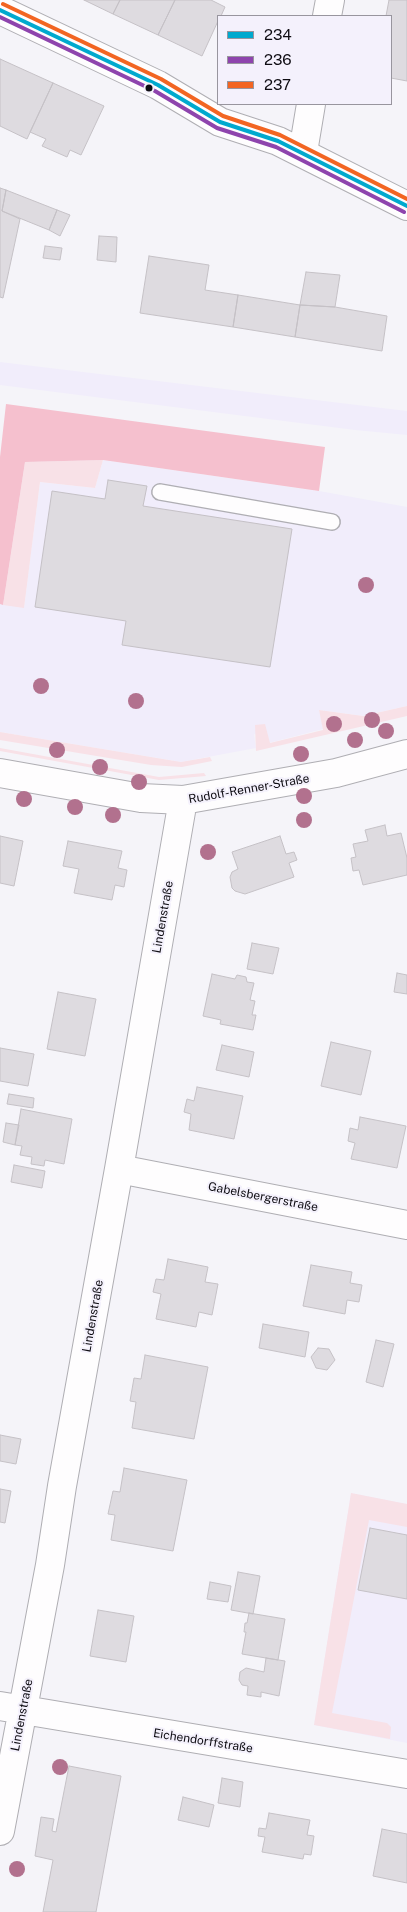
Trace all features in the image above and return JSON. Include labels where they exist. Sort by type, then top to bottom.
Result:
[{"type":"street","points":[[327,15],[330,0]]},
{"type":"street","points":[[0,10],[158,85],[220,122],[278,141],[303,152],[407,206]]},
{"type":"street","points":[[303,152],[311,105]]},
{"type":"street","name":"Rudolf-Renner-Straße","points":[[0,773],[141,798],[183,800],[336,773],[407,754]]},
{"type":"street","name":"Lindenstraße","points":[[0,1831],[12,1708],[62,1486],[183,800]]},
{"type":"street","name":"Gabelsbergerstraße","points":[[119,1169],[407,1225]]},
{"type":"street","name":"Eichendorffstraße","points":[[12,1708],[407,1774]]},
{"type":"lane","points":[[160,492],[332,522]]},
{"type":"shaded area","points":[[0,362],[407,411],[407,435],[0,385]]},
{"type":"shaded area","points":[[6,404],[325,447],[319,491],[103,460],[25,462],[3,605],[0,604],[0,457]]},
{"type":"shaded area","points":[[103,460],[319,491],[407,507],[407,706],[363,716],[319,710],[323,729],[269,743],[254,734],[256,748],[181,762],[0,732],[0,604],[24,607],[40,482],[95,488]]},
{"type":"shaded area","points":[[103,460],[95,488],[40,482],[24,608],[3,605],[25,462]]},
{"type":"shaded area","points":[[407,706],[407,716],[256,751],[255,725],[265,724],[270,743],[323,730],[319,710],[363,716]]},
{"type":"shaded area","points":[[0,732],[181,762],[210,757],[212,761],[182,767],[151,765],[0,740]]},
{"type":"shaded area","points":[[0,748],[159,777],[204,773],[206,776],[159,780],[0,751]]},
{"type":"shaded area","points":[[351,1493],[407,1504],[407,1743],[314,1725]]},
{"type":"shaded area","points":[[351,1493],[407,1504],[407,1527],[369,1520],[332,1713],[387,1723],[391,1727],[390,1739],[314,1725]]},
{"type":"building","points":[[84,0],[120,0],[113,14]]},
{"type":"building","points":[[120,0],[175,0],[158,35],[113,14]]},
{"type":"building","points":[[175,0],[211,0],[225,7],[221,15],[217,15],[217,23],[202,56],[158,35]]},
{"type":"building","points":[[389,0],[407,0],[407,81],[392,78],[392,15],[386,15]]},
{"type":"building","points":[[0,59],[53,83],[27,139],[0,126]]},
{"type":"building","points":[[53,83],[104,106],[81,155],[70,150],[67,157],[42,146],[46,139],[30,132]]},
{"type":"building","points":[[0,188],[6,190],[2,211],[20,219],[3,298],[0,297]]},
{"type":"building","points":[[6,190],[57,210],[49,230],[2,211]]},
{"type":"building","points":[[57,210],[70,215],[60,236],[49,230]]},
{"type":"building","points":[[99,236],[117,237],[116,262],[97,260]]},
{"type":"building","points":[[45,246],[62,248],[60,260],[43,258]]},
{"type":"building","points":[[149,256],[209,265],[205,290],[238,295],[233,327],[140,313]]},
{"type":"building","points":[[306,272],[340,275],[335,307],[300,305]]},
{"type":"building","points":[[238,295],[300,305],[295,337],[233,327]]},
{"type":"building","points":[[300,305],[335,307],[387,316],[382,351],[295,337]]},
{"type":"building","points":[[108,480],[147,486],[143,506],[292,529],[270,667],[122,645],[126,621],[35,607],[52,491],[105,499]]},
{"type":"building","points":[[385,825],[387,836],[401,833],[407,858],[407,875],[363,885],[359,870],[353,871],[351,858],[356,857],[353,844],[368,841],[365,830]]},
{"type":"building","points":[[0,836],[23,841],[14,886],[0,883]]},
{"type":"building","points":[[280,836],[286,854],[294,852],[297,860],[289,863],[294,877],[245,894],[235,891],[232,888],[230,877],[232,872],[238,869],[232,852]]},
{"type":"building","points":[[68,841],[122,851],[118,868],[127,870],[124,887],[115,885],[112,900],[74,893],[79,869],[63,866]]},
{"type":"building","points":[[252,943],[279,948],[273,974],[247,969]]},
{"type":"building","points":[[397,973],[407,975],[407,994],[394,992]]},
{"type":"building","points":[[212,974],[235,979],[237,975],[246,977],[247,982],[254,983],[250,1000],[255,1001],[252,1015],[256,1015],[253,1030],[220,1024],[221,1020],[203,1016]]},
{"type":"building","points":[[58,992],[96,999],[85,1056],[47,1049]]},
{"type":"building","points":[[331,1042],[371,1051],[361,1095],[321,1086]]},
{"type":"building","points":[[222,1045],[254,1052],[249,1077],[216,1070]]},
{"type":"building","points":[[0,1048],[34,1054],[28,1086],[0,1081]]},
{"type":"building","points":[[197,1087],[243,1096],[234,1139],[189,1130],[191,1114],[184,1112],[187,1099],[194,1101]]},
{"type":"building","points":[[9,1094],[34,1098],[33,1108],[7,1104]]},
{"type":"building","points":[[21,1109],[72,1119],[64,1164],[45,1160],[44,1166],[31,1164],[32,1157],[20,1155],[22,1146],[15,1145]]},
{"type":"building","points":[[360,1117],[406,1126],[397,1168],[351,1159],[355,1143],[348,1141],[350,1128],[358,1130]]},
{"type":"building","points":[[6,1123],[19,1125],[15,1145],[3,1142]]},
{"type":"building","points":[[14,1165],[45,1171],[42,1188],[11,1182]]},
{"type":"building","points":[[168,1259],[208,1267],[205,1282],[218,1284],[212,1315],[199,1312],[196,1327],[156,1319],[161,1294],[153,1292],[156,1279],[164,1280]]},
{"type":"building","points":[[311,1265],[352,1272],[350,1283],[362,1285],[359,1302],[347,1300],[345,1314],[303,1306]]},
{"type":"building","points":[[263,1324],[309,1332],[305,1357],[259,1348]]},
{"type":"building","points":[[376,1340],[394,1344],[383,1387],[366,1382]]},
{"type":"building","points":[[318,1348],[329,1349],[335,1360],[327,1370],[316,1368],[311,1357]]},
{"type":"building","points":[[145,1355],[208,1367],[194,1439],[132,1428],[136,1402],[130,1401],[134,1378],[141,1379]]},
{"type":"building","points":[[0,1435],[21,1439],[16,1464],[0,1461]]},
{"type":"building","points":[[124,1468],[187,1480],[173,1551],[111,1540],[115,1515],[108,1514],[113,1491],[120,1492]]},
{"type":"building","points":[[0,1489],[11,1491],[5,1523],[0,1522]]},
{"type":"building","points":[[370,1528],[407,1535],[407,1599],[358,1590]]},
{"type":"building","points":[[238,1572],[260,1576],[253,1614],[231,1610]]},
{"type":"building","points":[[210,1582],[231,1586],[228,1602],[207,1599]]},
{"type":"building","points":[[98,1610],[134,1616],[126,1662],[90,1656]]},
{"type":"building","points":[[249,1613],[285,1619],[278,1660],[242,1654],[246,1632],[244,1632],[245,1623],[247,1623]]},
{"type":"building","points":[[266,1658],[285,1661],[279,1696],[261,1692],[261,1697],[247,1695],[248,1686],[242,1685],[239,1680],[240,1672],[246,1668],[264,1672]]},
{"type":"building","points":[[69,1766],[121,1776],[96,1912],[43,1912],[53,1860],[35,1856],[41,1817],[54,1819],[52,1831],[56,1832]]},
{"type":"building","points":[[222,1778],[243,1782],[240,1807],[218,1803]]},
{"type":"building","points":[[183,1797],[214,1805],[209,1827],[178,1820]]},
{"type":"building","points":[[269,1813],[310,1820],[307,1835],[314,1836],[311,1855],[304,1854],[303,1859],[262,1852],[265,1837],[258,1836],[259,1828],[266,1829]]},
{"type":"building","points":[[382,1829],[407,1834],[407,1883],[373,1876]]},
{"type":"transit line","name":"237","points":[[3,4],[161,79],[223,116],[280,135],[407,199]]},
{"type":"transit line","name":"234","points":[[0,10],[158,85],[220,122],[278,141],[407,206]]},
{"type":"transit line","name":"236","points":[[0,17],[155,91],[217,128],[276,147],[404,212]]}]
